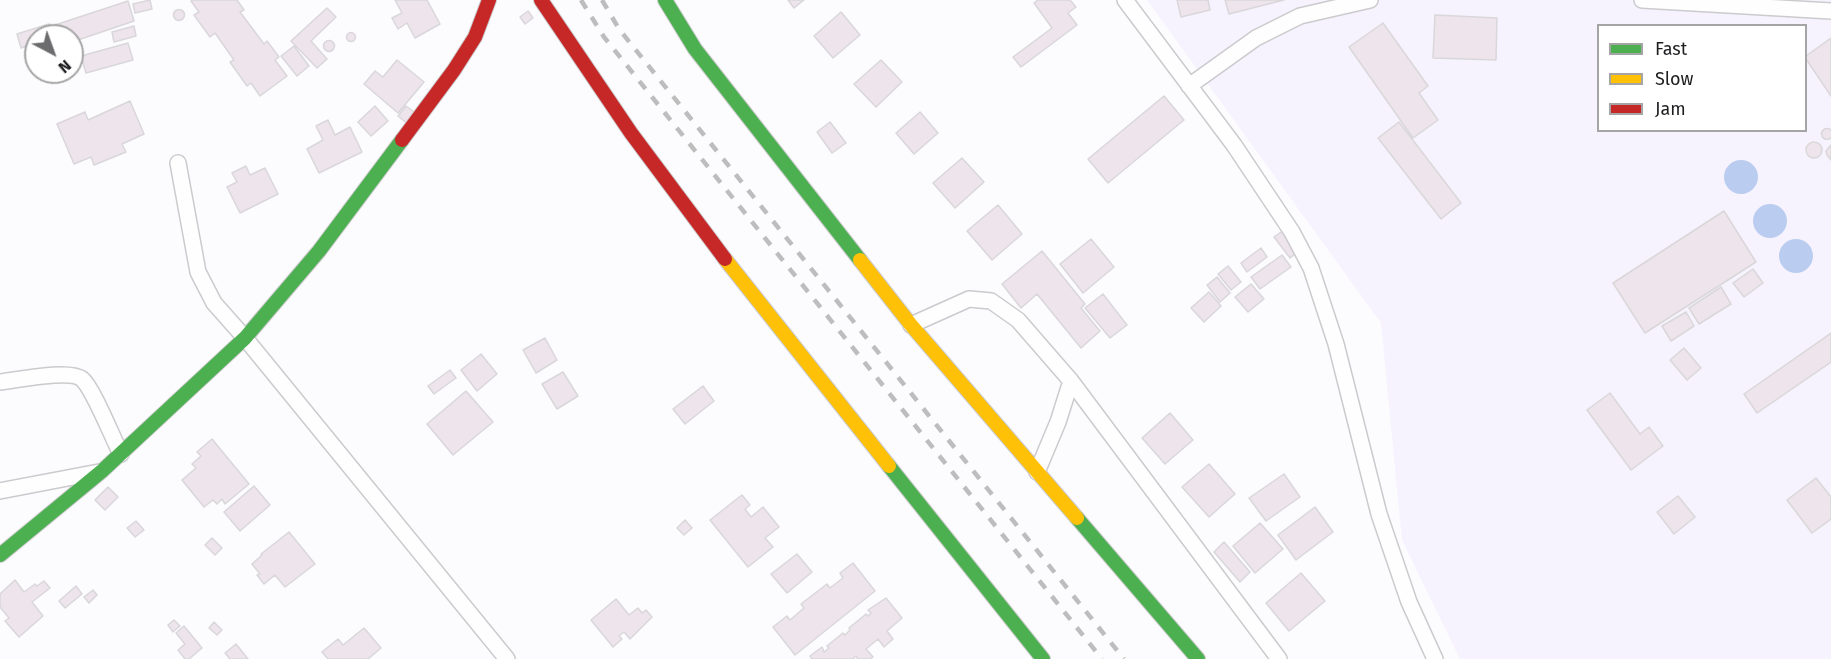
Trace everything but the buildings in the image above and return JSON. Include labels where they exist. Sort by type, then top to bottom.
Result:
[{"type":"street","points":[[0,555],[102,471],[245,338],[319,251],[454,70],[475,37],[489,0]]},
{"type":"street","points":[[541,0],[631,133],[751,294],[1043,659]]},
{"type":"street","points":[[665,0],[695,49],[911,325],[1198,659]]},
{"type":"street","points":[[1125,0],[1240,154],[1292,232],[1311,268],[1336,344],[1379,514],[1409,602],[1435,659]]},
{"type":"street","points":[[1190,86],[1256,38],[1300,16],[1370,0]]},
{"type":"street","points":[[1642,0],[1831,11]]},
{"type":"street","points":[[178,163],[198,272],[214,303],[507,659]]},
{"type":"street","points":[[911,325],[969,299],[991,301],[1018,320],[1071,381],[1279,659]]},
{"type":"street","points":[[0,382],[68,374],[82,379],[92,394],[121,454]]},
{"type":"street","points":[[1037,472],[1058,422],[1071,381]]},
{"type":"street","points":[[0,491],[102,471]]},
{"type":"shaded area","points":[[1147,0],[1831,0],[1831,659],[1460,659],[1402,540],[1381,323]]},
{"type":"water","points":[[1741,160],[1753,165],[1758,177],[1753,189],[1741,194],[1729,189],[1724,177],[1729,165]]},
{"type":"water","points":[[1770,204],[1782,209],[1787,221],[1782,233],[1770,238],[1758,233],[1753,221],[1758,209]]},
{"type":"water","points":[[1796,239],[1808,244],[1813,256],[1808,268],[1796,273],[1784,268],[1779,256],[1784,244]]},
{"type":"railway","points":[[581,0],[604,37],[1102,659]]},
{"type":"railway","points":[[602,0],[619,29],[1124,659]]},
{"type":"traffic: fast","points":[[665,0],[695,49],[860,260]]},
{"type":"traffic: fast","points":[[0,555],[102,471],[245,338],[319,251],[402,140]]},
{"type":"traffic: fast","points":[[889,466],[1043,659]]},
{"type":"traffic: fast","points":[[1077,518],[1198,659]]},
{"type":"traffic: slow","points":[[725,259],[889,466]]},
{"type":"traffic: slow","points":[[860,260],[911,325],[1077,518]]},
{"type":"traffic: jam","points":[[402,140],[454,70],[475,37],[489,0]]},
{"type":"traffic: jam","points":[[541,0],[631,133],[725,259]]}]
